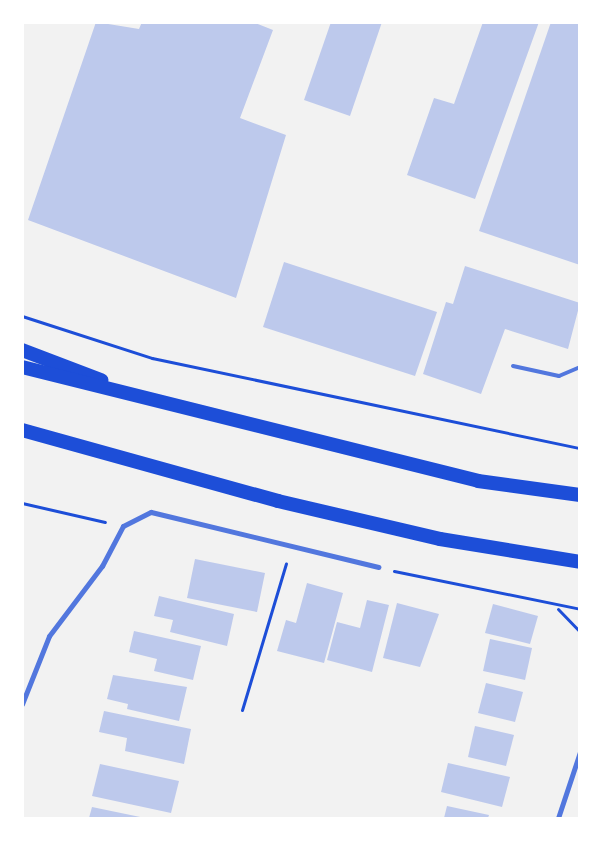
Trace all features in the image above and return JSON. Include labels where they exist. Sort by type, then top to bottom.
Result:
[{"type":"highway","points":[[22,350],[173,408]]},
{"type":"highway","points":[[22,367],[173,408],[478,481],[580,495]]},
{"type":"highway","points":[[22,430],[278,501],[440,539],[580,562]]},
{"type":"street","points":[[22,704],[49,636],[102,566],[122,526],[151,512],[378,567]]},
{"type":"street","points":[[558,818],[580,752]]},
{"type":"lane","points":[[513,366],[559,376],[580,366]]},
{"type":"path","points":[[22,316],[152,358],[580,448]]},
{"type":"path","points":[[22,503],[122,526]]},
{"type":"path","points":[[242,710],[292,546]]},
{"type":"path","points":[[378,567],[557,608],[580,610]]},
{"type":"path","points":[[557,608],[580,632]]},
{"type":"building","points":[[96,22],[139,29],[142,22],[253,22],[273,30],[240,118],[286,135],[236,298],[28,220]]},
{"type":"building","points":[[331,22],[382,22],[350,116],[304,100]]},
{"type":"building","points":[[483,22],[539,22],[475,199],[407,175],[434,98],[454,104]]},
{"type":"building","points":[[551,22],[580,22],[580,265],[479,231]]},
{"type":"building","points":[[284,262],[437,312],[415,376],[263,327]]},
{"type":"building","points":[[465,266],[580,303],[568,349],[505,329],[481,394],[423,374],[446,302],[453,304]]},
{"type":"building","points":[[195,559],[265,573],[257,612],[187,598]]},
{"type":"building","points":[[307,583],[343,593],[324,663],[277,651],[286,620],[296,623]]},
{"type":"building","points":[[159,596],[234,614],[227,646],[170,632],[173,620],[154,616]]},
{"type":"building","points":[[367,600],[389,605],[372,672],[327,660],[337,622],[360,628]]},
{"type":"building","points":[[397,603],[439,614],[420,667],[383,658]]},
{"type":"building","points":[[493,604],[538,616],[530,644],[485,633]]},
{"type":"building","points":[[134,631],[201,646],[193,680],[154,671],[157,659],[129,652]]},
{"type":"building","points":[[490,639],[532,648],[525,680],[483,671]]},
{"type":"building","points":[[113,675],[187,687],[179,721],[127,709],[128,704],[107,699]]},
{"type":"building","points":[[486,683],[523,692],[515,722],[478,713]]},
{"type":"building","points":[[104,711],[191,729],[184,764],[125,751],[127,738],[99,732]]},
{"type":"building","points":[[475,726],[514,735],[506,766],[468,757]]},
{"type":"building","points":[[448,763],[510,777],[502,807],[441,792]]},
{"type":"building","points":[[100,764],[179,781],[171,813],[92,796]]},
{"type":"building","points":[[447,806],[489,815],[488,818],[444,818]]},
{"type":"building","points":[[92,807],[145,818],[89,818]]}]
